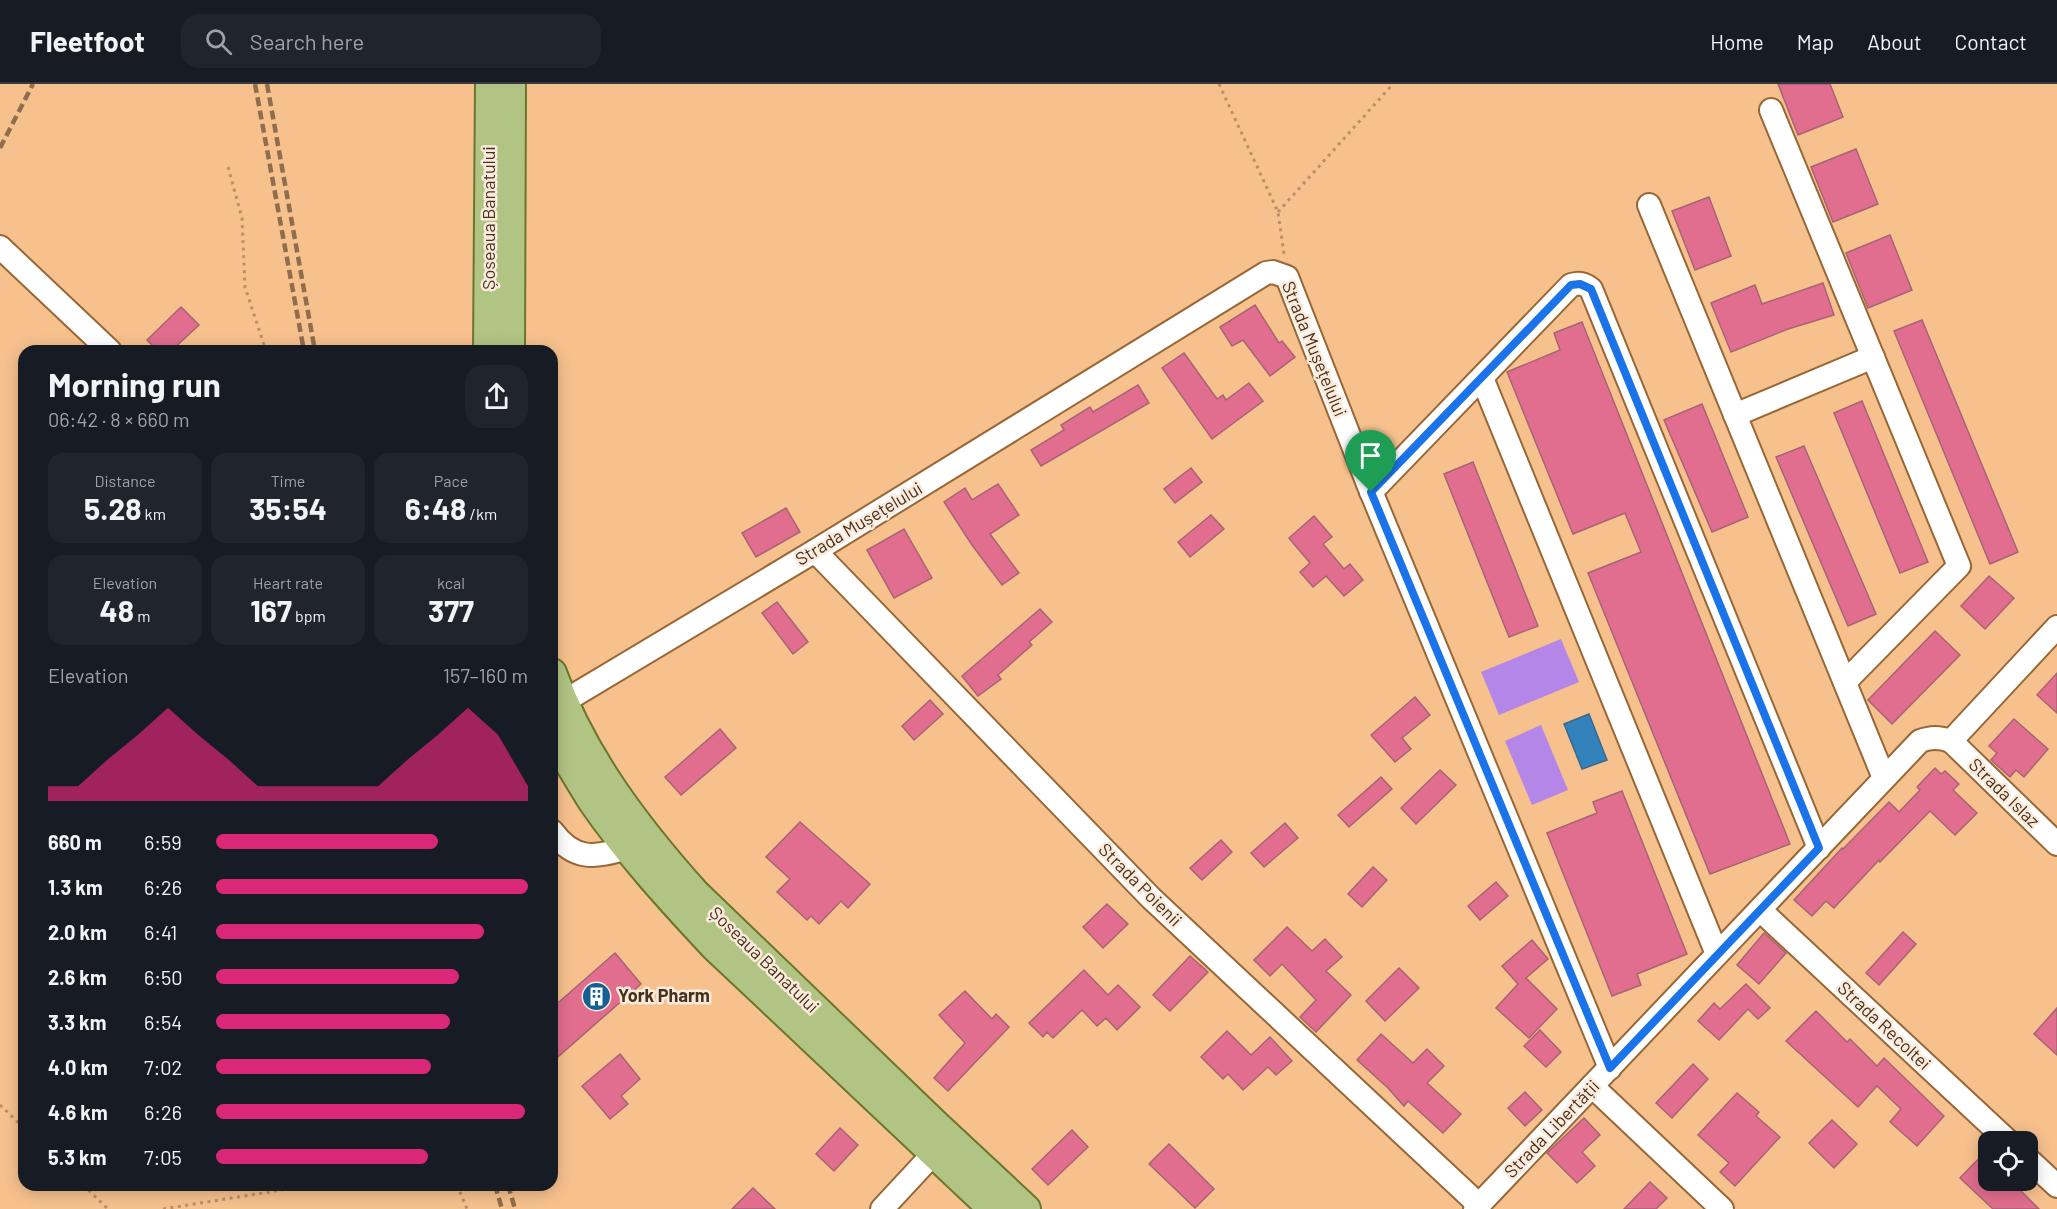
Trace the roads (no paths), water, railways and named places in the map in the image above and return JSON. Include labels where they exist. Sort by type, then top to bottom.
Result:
[{"type":"main road","name":"Șoseaua Banatului","points":[[488,345],[490,84]]},
{"type":"main road","name":"Șoseaua Banatului","points":[[510,345],[511,84]]},
{"type":"main road","name":"Șoseaua Banatului","points":[[558,695],[593,760],[615,794],[667,862],[695,893],[1026,1209]]},
{"type":"main road","name":"Șoseaua Banatului","points":[[558,745],[593,802],[627,848],[675,905],[714,946],[993,1209]]},
{"type":"street","points":[[1770,110],[1959,566],[1845,682]]},
{"type":"street","points":[[1649,205],[1884,778]]},
{"type":"street","points":[[0,247],[104,345]]},
{"type":"street","name":"Strada Mușețelului","points":[[558,692],[815,551],[1266,273],[1279,273],[1287,277],[1371,492],[1610,1068]]},
{"type":"street","points":[[1371,492],[1571,285],[1580,284],[1591,289],[1819,848]]},
{"type":"street","points":[[1736,415],[1873,357]]},
{"type":"street","points":[[1482,378],[1717,954]]},
{"type":"street","name":"Strada Poienii","points":[[815,551],[1151,898],[1477,1207]]},
{"type":"street","points":[[1951,741],[2057,627]]},
{"type":"street","name":"Strada Libertății","points":[[1477,1207],[1920,741],[1928,738],[1951,741]]},
{"type":"street","name":"Strada Islaz","points":[[1951,741],[2057,844]]},
{"type":"street","points":[[558,757],[574,772]]},
{"type":"street","points":[[558,839],[577,853],[587,855],[608,854],[627,848]]},
{"type":"street","name":"Strada Recoltei","points":[[1760,910],[1997,1131]]},
{"type":"street","points":[[1592,1086],[1722,1209]]},
{"type":"street","points":[[882,1209],[934,1153]]},
{"type":"street","points":[[2038,1168],[2057,1186]]},
{"type":"water","points":[[1589,714],[1607,760],[1582,769],[1564,724]]},
{"type":"railway","points":[[0,148],[33,84]]},
{"type":"railway","points":[[255,84],[303,345]]},
{"type":"railway","points":[[267,84],[314,345]]},
{"type":"railway","points":[[497,1191],[502,1209]]},
{"type":"railway","points":[[510,1191],[515,1209]]},
{"type":"place","name":"York Pharm","points":[[597,996]]}]
